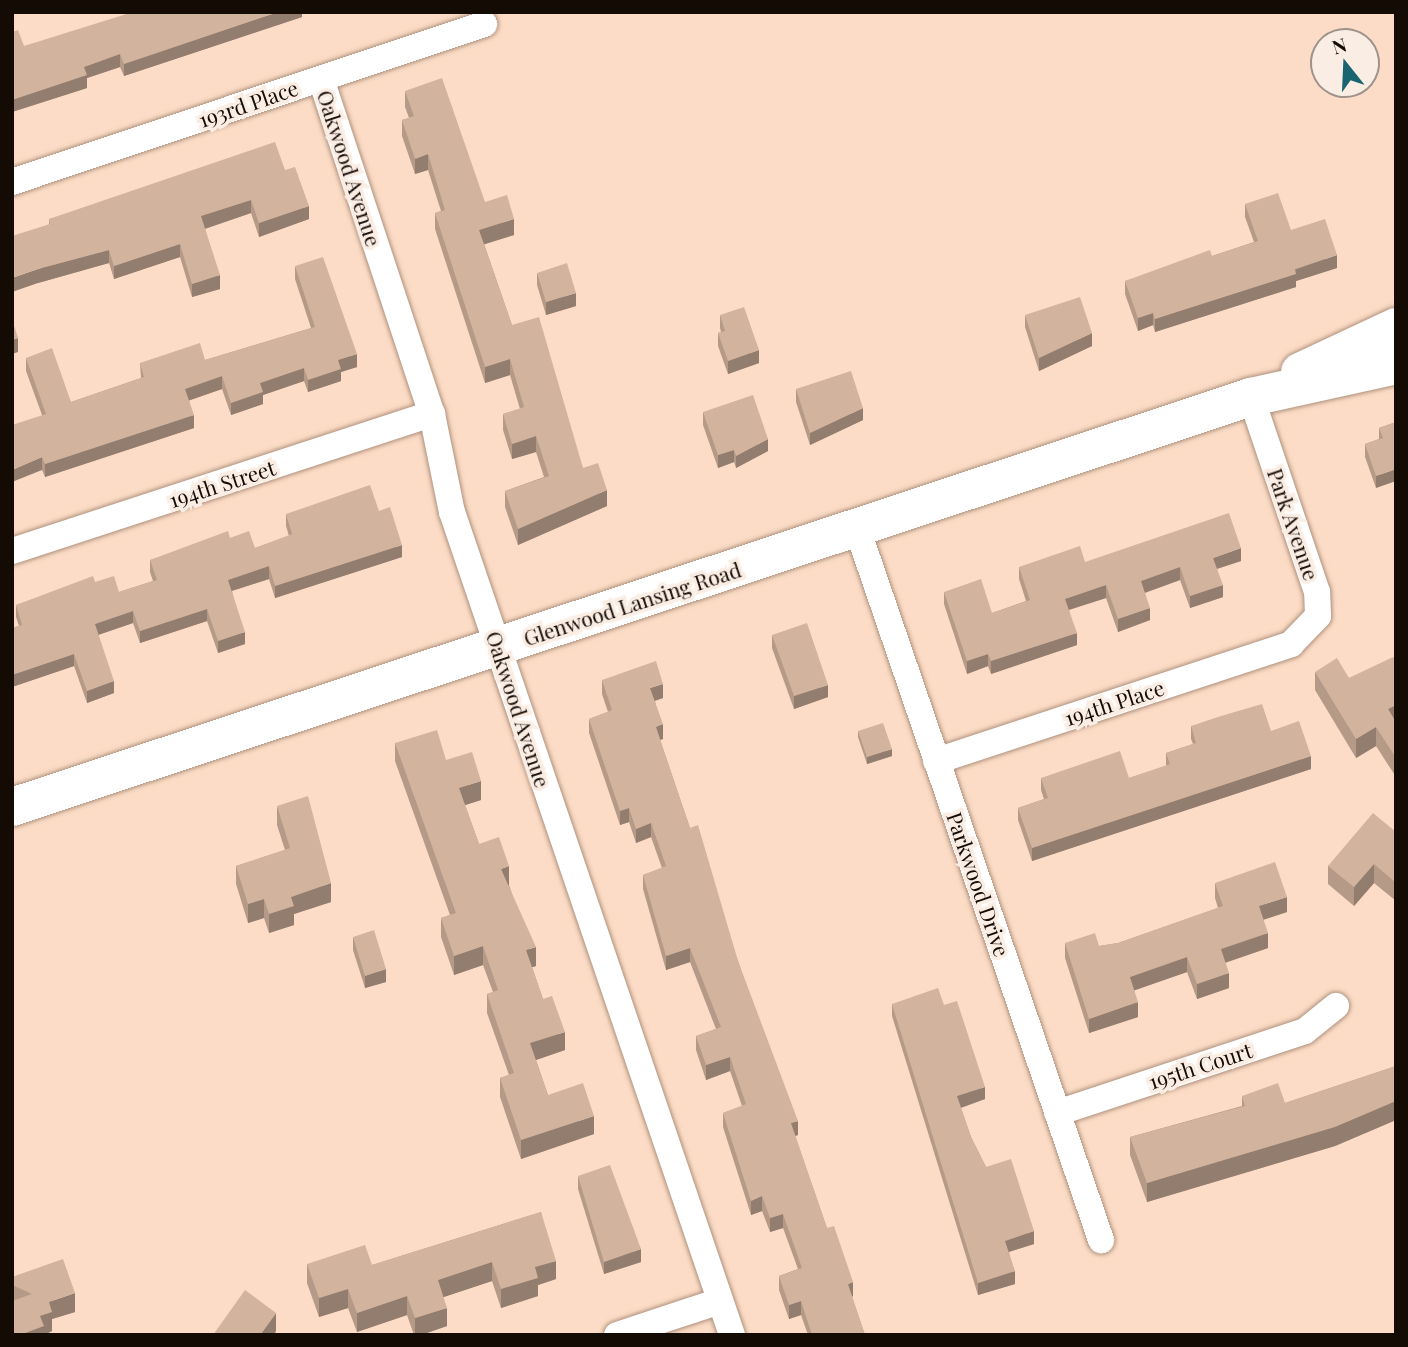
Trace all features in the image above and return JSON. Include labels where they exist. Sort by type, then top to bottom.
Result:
[{"type":"main road","name":"Glenwood Lansing Road","points":[[1251,397],[1396,327]]},
{"type":"main road","name":"Glenwood Lansing Road","points":[[12,807],[1251,397],[1396,365]]},
{"type":"street","name":"193rd Place","points":[[12,182],[484,24]]},
{"type":"street","name":"Oakwood Avenue","points":[[321,79],[432,414],[452,512],[732,1335]]},
{"type":"street","name":"Park Avenue","points":[[1251,397],[1317,592],[1318,616],[1291,644]]},
{"type":"street","name":"194th Street","points":[[12,551],[432,414]]},
{"type":"street","name":"Parkwood Drive","points":[[857,528],[1101,1240]]},
{"type":"street","name":"194th Place","points":[[936,761],[1291,644]]},
{"type":"street","name":"195th Court","points":[[1057,1112],[1305,1031],[1336,1006]]},
{"type":"street","points":[[617,1335],[720,1301]]},
{"type":"building","points":[[133,12],[278,12],[124,64],[120,54],[84,67],[87,75],[12,100],[12,32],[18,30],[24,46]]},
{"type":"building","points":[[442,78],[485,202],[507,195],[514,219],[479,230],[512,325],[539,317],[583,468],[598,463],[607,490],[518,529],[505,491],[549,476],[536,436],[512,444],[503,414],[524,407],[510,359],[485,367],[435,213],[445,210],[428,154],[415,159],[402,120],[414,116],[405,91]]},
{"type":"building","points":[[275,142],[285,170],[295,167],[309,206],[259,223],[251,200],[201,216],[220,275],[192,284],[180,244],[114,266],[109,250],[12,278],[12,236],[50,224],[49,219]]},
{"type":"building","points":[[1278,193],[1291,230],[1325,219],[1337,255],[1295,269],[1296,274],[1155,319],[1153,313],[1138,318],[1125,281],[1210,250],[1212,256],[1258,241],[1245,204]]},
{"type":"building","points":[[323,257],[357,354],[338,360],[341,369],[308,380],[304,368],[260,383],[263,392],[231,403],[222,376],[185,389],[194,415],[45,464],[42,457],[12,470],[12,425],[46,414],[26,358],[52,348],[71,402],[144,377],[140,363],[200,343],[205,360],[315,327],[295,266]]},
{"type":"building","points":[[567,263],[576,293],[546,302],[537,273]]},
{"type":"building","points":[[1080,297],[1092,333],[1039,358],[1025,315]]},
{"type":"building","points":[[744,307],[759,350],[728,361],[718,333],[725,331],[720,315]]},
{"type":"building","points":[[12,319],[18,338],[12,340]]},
{"type":"building","points":[[851,371],[863,408],[810,433],[796,389]]},
{"type":"building","points":[[753,395],[768,439],[736,456],[734,450],[718,455],[703,412]]},
{"type":"building","points":[[1396,422],[1396,469],[1376,476],[1365,444],[1383,438],[1379,428]]},
{"type":"building","points":[[370,485],[379,511],[390,507],[402,545],[275,586],[269,566],[228,580],[245,632],[218,641],[207,609],[140,631],[133,611],[95,624],[114,681],[87,691],[74,654],[12,675],[12,628],[22,625],[16,605],[93,576],[95,582],[114,576],[119,592],[157,580],[150,560],[228,531],[230,538],[249,531],[255,548],[292,534],[286,514]]},
{"type":"building","points":[[1229,513],[1241,548],[1213,558],[1223,585],[1190,596],[1180,567],[1141,581],[1150,608],[1118,619],[1106,585],[1065,599],[1077,633],[991,661],[988,654],[967,661],[944,592],[981,579],[992,613],[1030,600],[1019,567],[1080,546],[1085,562]]},
{"type":"building","points":[[807,623],[828,685],[794,696],[772,635]]},
{"type":"building","points":[[1393,657],[1396,660],[1396,705],[1388,709],[1396,722],[1396,758],[1376,727],[1356,739],[1315,672],[1337,658],[1349,678]]},
{"type":"building","points":[[656,661],[663,684],[650,688],[663,724],[656,727],[690,828],[698,825],[738,961],[798,1121],[791,1123],[827,1228],[834,1226],[853,1282],[848,1284],[865,1335],[812,1335],[801,1301],[789,1305],[779,1276],[802,1268],[783,1214],[770,1218],[762,1196],[751,1201],[723,1113],[746,1104],[730,1057],[706,1065],[696,1036],[721,1027],[690,948],[666,956],[643,875],[666,866],[651,823],[636,829],[629,808],[620,811],[589,719],[612,710],[602,680]]},
{"type":"building","points":[[1262,704],[1271,731],[1299,721],[1311,756],[1032,848],[1018,808],[1048,798],[1041,778],[1120,751],[1129,778],[1170,764],[1166,753],[1196,743],[1191,726]]},
{"type":"building","points":[[883,723],[892,749],[867,757],[858,731]]},
{"type":"building","points":[[437,730],[446,760],[472,752],[481,781],[459,788],[479,844],[499,837],[509,866],[501,869],[536,947],[526,950],[543,999],[552,996],[565,1032],[530,1043],[548,1095],[583,1083],[594,1116],[521,1140],[500,1078],[514,1073],[487,994],[498,990],[483,946],[454,956],[441,918],[456,913],[395,743]]},
{"type":"building","points":[[308,796],[331,883],[291,897],[294,906],[269,914],[264,899],[248,904],[236,866],[290,848],[277,806]]},
{"type":"building","points":[[1373,813],[1396,832],[1396,883],[1374,864],[1354,887],[1328,866]]},
{"type":"building","points":[[1275,862],[1287,897],[1259,906],[1268,933],[1221,949],[1229,973],[1197,984],[1187,957],[1130,977],[1138,1002],[1089,1019],[1065,943],[1095,933],[1099,946],[1118,943],[1223,906],[1215,883]]},
{"type":"building","points":[[374,930],[386,969],[365,976],[353,937]]},
{"type":"building","points":[[938,988],[944,1005],[957,1001],[985,1087],[957,1096],[971,1137],[986,1167],[1011,1159],[1034,1231],[1005,1241],[1015,1271],[978,1283],[892,1004]]},
{"type":"building","points":[[1396,1066],[1396,1101],[1335,1127],[1147,1183],[1130,1137],[1245,1106],[1242,1096],[1278,1083],[1285,1103]]},
{"type":"building","points":[[610,1165],[641,1249],[604,1262],[578,1176]]},
{"type":"building","points":[[541,1212],[556,1261],[535,1267],[538,1278],[501,1289],[492,1262],[438,1280],[447,1308],[415,1318],[407,1296],[357,1313],[348,1289],[319,1298],[307,1264],[365,1245],[372,1265]]},
{"type":"building","points":[[63,1259],[75,1293],[49,1302],[52,1312],[40,1316],[44,1326],[13,1335],[12,1301],[32,1294],[12,1285],[12,1277]]},
{"type":"building","points":[[245,1290],[276,1313],[260,1335],[213,1335]]}]
